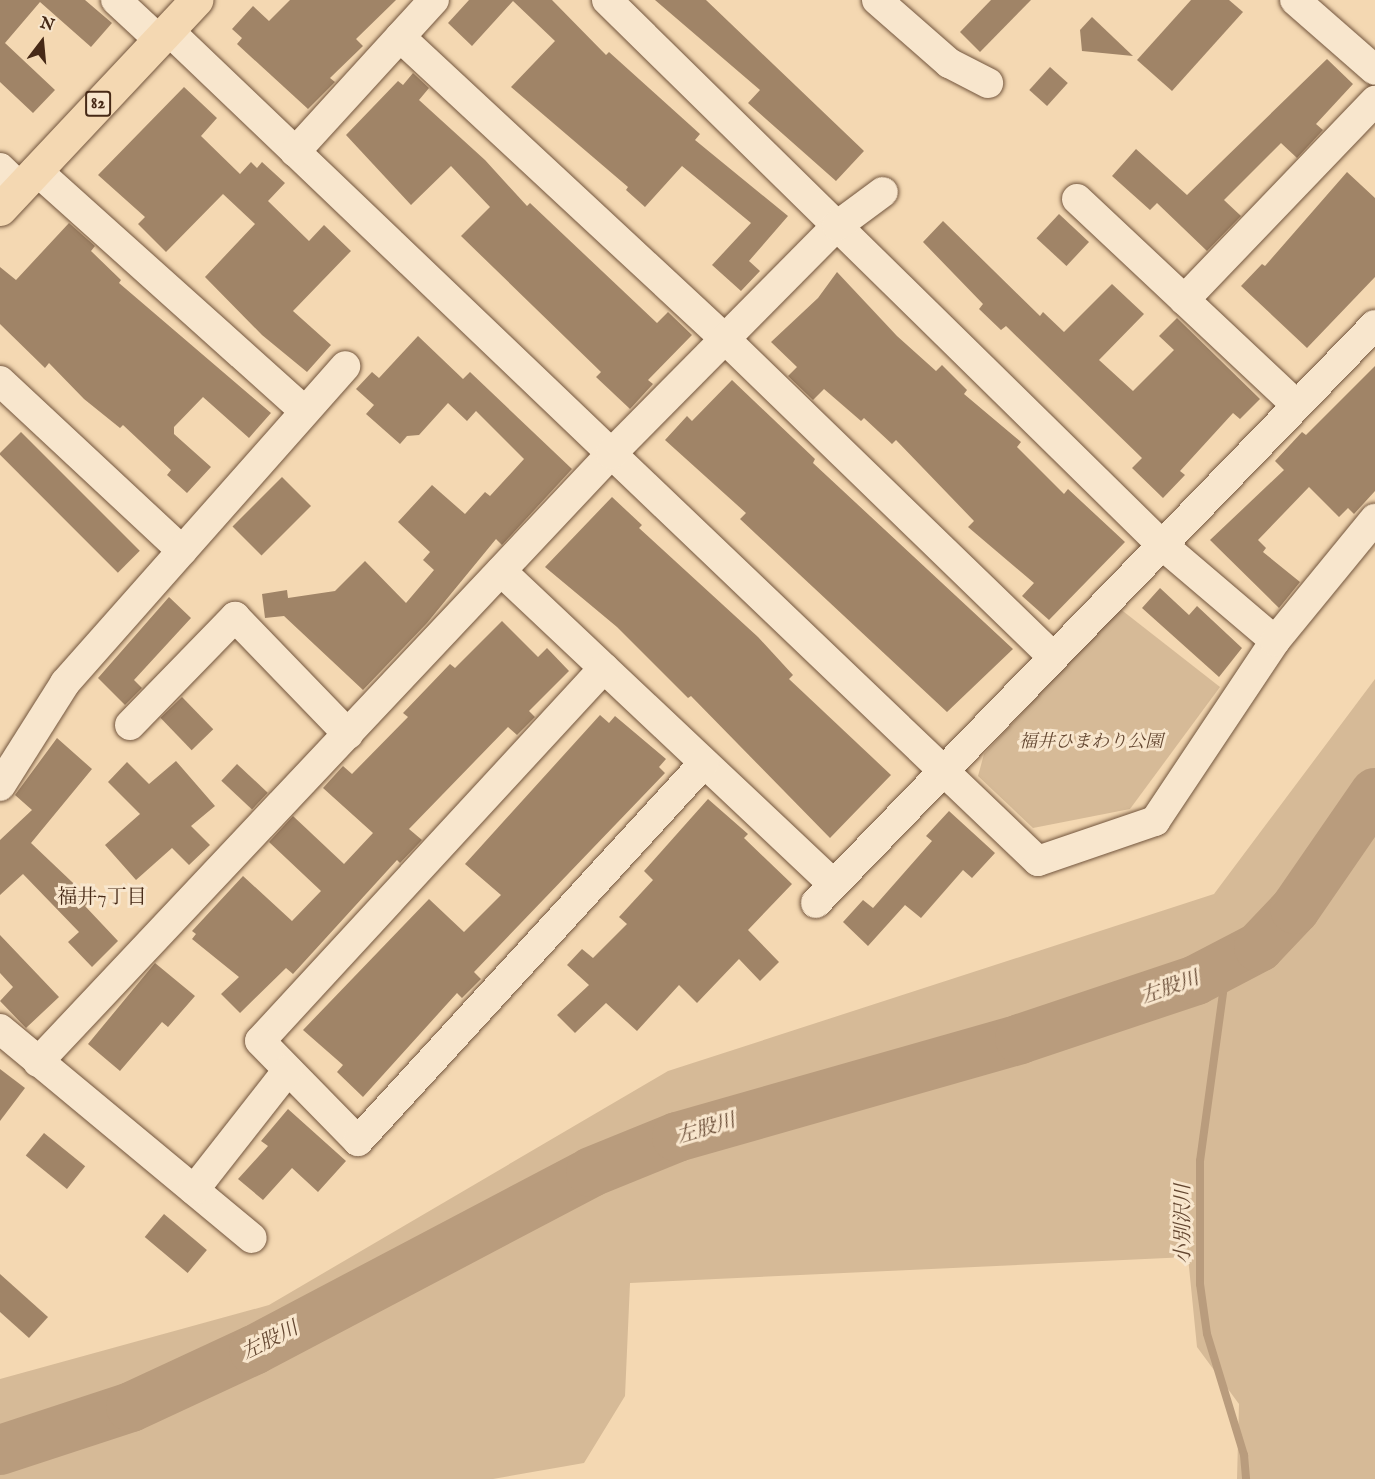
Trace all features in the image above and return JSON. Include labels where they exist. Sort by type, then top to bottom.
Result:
[{"type":"main road","name":"82","points":[[14,183],[196,0]]},
{"type":"street","points":[[116,0],[163,35],[295,152],[1038,861],[1155,821],[1275,641],[1375,519]]},
{"type":"street","points":[[295,152],[434,0]]},
{"type":"street","points":[[607,0],[1160,543],[1275,641]]},
{"type":"street","points":[[877,0],[949,63],[988,83]]},
{"type":"street","points":[[1295,0],[1375,70]]},
{"type":"street","points":[[400,36],[725,339],[1052,656]]},
{"type":"street","points":[[1184,300],[1375,102]]},
{"type":"street","points":[[14,183],[305,411]]},
{"type":"street","points":[[38,1062],[611,454],[837,226],[883,192]]},
{"type":"street","points":[[1077,199],[1296,405]]},
{"type":"street","points":[[501,571],[704,763],[824,893],[1160,543],[1375,325]]},
{"type":"street","points":[[0,786],[65,682],[345,366]]},
{"type":"street","points":[[0,381],[182,551]]},
{"type":"street","points":[[130,725],[235,617],[348,734]]},
{"type":"street","points":[[604,668],[260,1041],[358,1141],[704,763]]},
{"type":"street","points":[[0,1029],[252,1238]]},
{"type":"street","points":[[194,1190],[288,1070]]},
{"type":"green space","name":"福井ひまわり公園","points":[[1119,608],[1220,687],[1130,809],[1033,828],[978,776],[984,754]]},
{"type":"green space","points":[[1375,679],[1375,1479],[1237,1479],[1239,1404],[1197,1347],[1188,1257],[630,1283],[625,1396],[584,1463],[493,1479],[0,1479],[0,1379],[269,1305],[668,1071],[1214,894]]},
{"type":"building","points":[[0,0],[85,0],[112,23],[91,47],[40,2],[5,43],[55,90],[33,113],[0,82]]},
{"type":"building","points":[[290,0],[396,0],[356,39],[363,46],[330,78],[335,82],[308,109],[237,44],[242,38],[232,29],[253,6],[269,21]]},
{"type":"building","points":[[469,0],[552,0],[606,55],[609,52],[700,134],[695,140],[788,216],[749,261],[760,271],[741,291],[712,265],[751,223],[682,166],[645,207],[626,190],[628,187],[511,87],[555,41],[513,1],[472,46],[448,23]]},
{"type":"building","points":[[655,0],[706,0],[864,151],[836,181],[748,103],[760,90]]},
{"type":"building","points":[[991,0],[1031,0],[980,52],[960,32]]},
{"type":"building","points":[[1191,0],[1229,0],[1243,12],[1172,91],[1137,60]]},
{"type":"building","points":[[1092,17],[1133,56],[1082,51],[1080,30]]},
{"type":"building","points":[[1327,59],[1353,84],[1316,124],[1323,130],[1297,158],[1281,143],[1224,200],[1241,216],[1207,251],[1157,203],[1150,210],[1112,176],[1136,149],[1187,195]]},
{"type":"building","points":[[1050,67],[1068,83],[1047,106],[1029,90]]},
{"type":"building","points":[[413,73],[429,88],[419,100],[485,160],[527,206],[530,203],[657,323],[668,312],[692,335],[648,380],[653,384],[630,409],[596,377],[601,372],[461,236],[490,207],[451,166],[411,205],[346,135],[398,81],[403,85]]},
{"type":"building","points":[[184,87],[217,118],[201,136],[240,174],[251,162],[257,168],[262,162],[285,183],[268,201],[309,241],[324,225],[351,251],[293,311],[331,345],[307,372],[262,335],[205,277],[255,224],[223,194],[166,252],[138,224],[145,217],[98,175]]},
{"type":"building","points":[[1347,172],[1375,198],[1375,277],[1307,348],[1241,286],[1262,264],[1265,266]]},
{"type":"building","points":[[1059,214],[1089,242],[1066,266],[1036,238]]},
{"type":"building","points":[[943,221],[1040,316],[1043,312],[1064,332],[1112,284],[1144,314],[1099,360],[1133,391],[1174,350],[1159,336],[1177,318],[1260,399],[1240,419],[1233,413],[1180,471],[1185,475],[1163,498],[1132,468],[1142,458],[1006,326],[1001,330],[979,309],[983,304],[923,242]]},
{"type":"building","points":[[69,223],[95,246],[91,251],[121,280],[119,283],[271,413],[249,438],[203,397],[174,427],[174,434],[211,467],[187,493],[167,475],[171,470],[123,425],[120,428],[84,399],[49,363],[45,368],[0,324],[0,267],[16,280]]},
{"type":"building","points":[[837,272],[897,336],[936,371],[942,365],[967,390],[964,394],[1021,442],[1017,447],[1064,494],[1068,489],[1125,542],[1049,620],[1022,596],[1034,583],[968,527],[974,521],[896,440],[892,444],[864,418],[861,421],[824,389],[813,400],[788,376],[797,367],[771,342],[818,298]]},
{"type":"building","points":[[418,336],[463,379],[470,372],[572,469],[502,545],[496,539],[427,623],[363,690],[284,616],[265,618],[262,594],[287,590],[288,598],[335,591],[365,561],[406,603],[434,570],[423,560],[430,552],[398,522],[432,485],[465,514],[485,492],[490,496],[524,459],[476,411],[467,421],[448,403],[419,435],[407,436],[400,444],[366,414],[374,405],[356,389],[372,372],[379,378]]},
{"type":"building","points":[[1375,366],[1375,491],[1354,514],[1348,508],[1339,517],[1309,487],[1258,540],[1266,548],[1263,552],[1300,582],[1279,608],[1210,540],[1284,470],[1275,461],[1302,432],[1306,435]]},
{"type":"building","points":[[732,380],[815,459],[813,463],[1013,649],[947,712],[740,519],[746,513],[665,440],[687,416],[692,421]]},
{"type":"building","points":[[21,432],[140,551],[118,573],[0,455]]},
{"type":"building","points":[[282,477],[311,506],[261,555],[233,526]]},
{"type":"building","points":[[612,497],[642,525],[639,528],[758,637],[793,675],[789,679],[891,775],[830,838],[691,696],[688,698],[617,627],[545,567]]},
{"type":"building","points":[[1160,588],[1189,615],[1197,606],[1242,648],[1219,677],[1142,608]]},
{"type":"building","points":[[169,597],[191,618],[134,680],[142,688],[125,705],[98,678]]},
{"type":"building","points":[[502,621],[538,657],[547,648],[569,671],[529,711],[535,717],[517,735],[508,727],[409,829],[422,840],[400,863],[397,860],[293,974],[286,968],[240,1013],[221,994],[239,977],[192,939],[196,934],[192,931],[243,876],[292,921],[321,891],[269,842],[293,816],[344,864],[373,833],[323,788],[343,766],[352,774],[408,717],[403,713],[450,664],[455,668]]},
{"type":"building","points":[[182,697],[213,729],[192,750],[160,718]]},
{"type":"building","points":[[600,715],[609,723],[615,716],[666,759],[659,767],[665,773],[474,972],[481,979],[462,998],[457,993],[363,1097],[337,1072],[343,1065],[303,1030],[429,899],[464,932],[501,895],[465,864]]},
{"type":"building","points":[[57,738],[92,769],[31,843],[91,900],[85,906],[118,941],[92,967],[68,942],[79,932],[23,874],[0,895],[0,840],[32,810],[15,795]]},
{"type":"building","points":[[176,761],[215,806],[191,826],[210,845],[189,865],[172,848],[136,880],[105,845],[140,814],[108,782],[127,762],[149,784]]},
{"type":"building","points":[[237,764],[268,793],[252,809],[221,781]]},
{"type":"building","points":[[708,799],[748,834],[744,838],[792,884],[748,930],[779,962],[760,981],[739,959],[697,1003],[679,985],[637,1031],[606,1003],[575,1033],[557,1015],[589,985],[567,965],[582,949],[593,958],[627,924],[619,917],[653,880],[644,871]]},
{"type":"building","points":[[949,811],[995,853],[972,878],[963,870],[921,918],[905,905],[868,946],[843,922],[863,900],[873,908],[932,841],[926,836]]},
{"type":"building","points":[[0,935],[59,997],[26,1028],[0,1001],[13,987],[0,973]]},
{"type":"building","points":[[155,963],[195,996],[168,1027],[162,1022],[120,1071],[88,1044]]},
{"type":"building","points":[[0,1069],[25,1088],[0,1121]]},
{"type":"building","points":[[288,1109],[346,1161],[318,1192],[292,1168],[263,1200],[238,1179],[268,1146],[261,1141]]},
{"type":"building","points":[[44,1133],[85,1166],[67,1189],[26,1156]]},
{"type":"building","points":[[164,1214],[207,1250],[188,1273],[145,1237]]},
{"type":"building","points":[[0,1274],[48,1317],[29,1338],[0,1312]]},
{"type":"waterway","name":"左股川","points":[[0,1450],[131,1407],[254,1350],[591,1172],[677,1137],[1020,1039],[1196,980],[1259,947],[1295,909],[1375,793]]},
{"type":"waterway","name":"小別沢川","points":[[1227,964],[1200,1161],[1200,1284],[1207,1334],[1244,1455],[1246,1479]]},
{"type":"district","name":"福井7丁目","points":[[102,897]]}]
